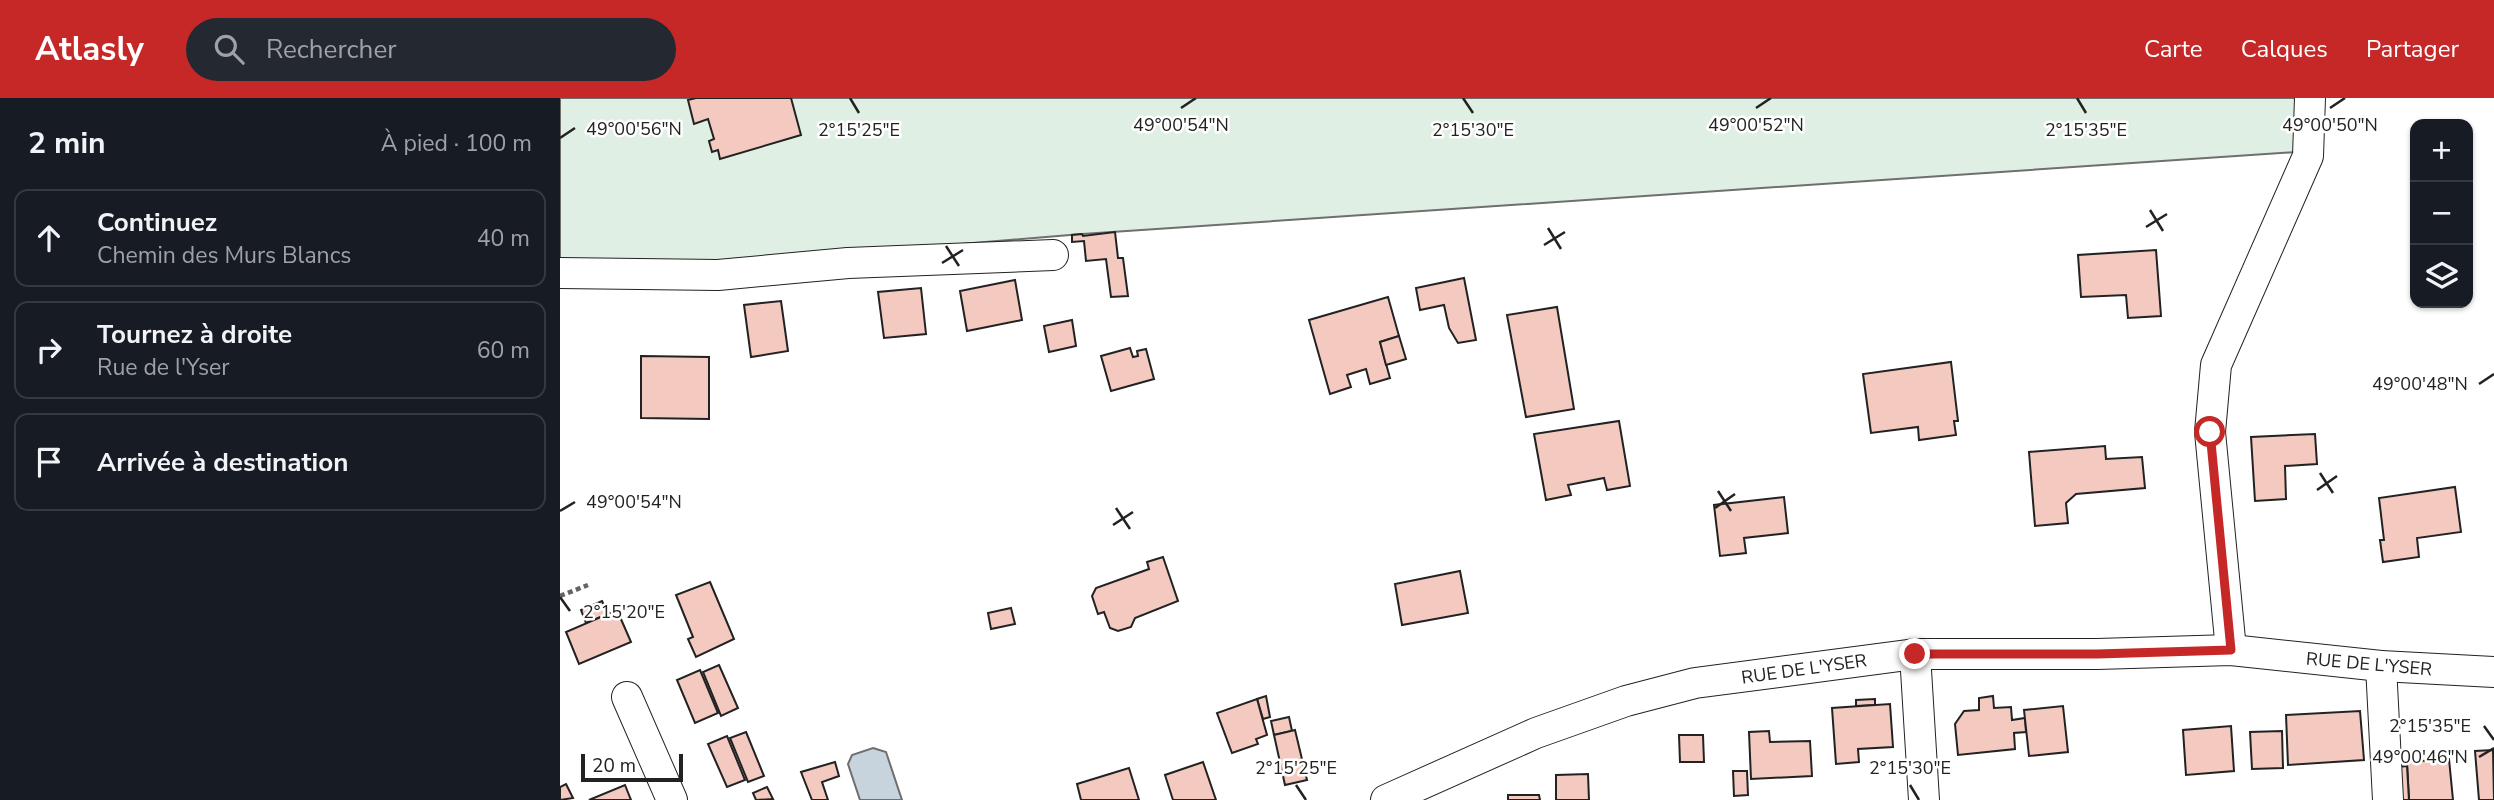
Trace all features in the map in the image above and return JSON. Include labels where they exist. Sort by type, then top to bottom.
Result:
[{"type":"street","points":[[2231,650],[2210,432],[2216,365],[2308,156],[2310,98]]},
{"type":"street","points":[[560,273],[718,275],[848,263],[1053,255]]},
{"type":"street","name":"RUE DE L'YSER","points":[[1386,800],[1536,733],[1626,701],[1695,683],[1915,654],[2097,654],[2231,650],[2381,666],[2494,672]]},
{"type":"street","points":[[1915,654],[1924,800]]},
{"type":"street","points":[[2381,666],[2388,800]]},
{"type":"street","points":[[627,697],[672,800]]},
{"type":"path","points":[[560,596],[588,585]]},
{"type":"green space","points":[[560,98],[2300,98],[2296,152],[1082,234],[721,264],[560,265]]},
{"type":"shaded area","points":[[873,748],[886,752],[902,800],[860,800],[848,764],[852,755]]},
{"type":"building","points":[[791,98],[801,135],[720,159],[718,150],[712,152],[709,141],[714,139],[708,119],[694,124],[688,100]]},
{"type":"building","points":[[1115,232],[1118,258],[1123,258],[1128,296],[1111,297],[1106,259],[1086,261],[1084,241],[1072,242],[1072,235]]},
{"type":"building","points":[[2156,250],[2161,316],[2128,318],[2126,295],[2081,297],[2078,255]]},
{"type":"building","points":[[1464,278],[1476,340],[1458,343],[1449,328],[1444,305],[1420,310],[1416,288]]},
{"type":"building","points":[[1015,280],[1022,320],[967,331],[960,291]]},
{"type":"building","points":[[921,288],[926,334],[884,338],[878,292]]},
{"type":"building","points":[[1388,297],[1399,336],[1380,342],[1390,378],[1370,384],[1366,369],[1347,375],[1351,387],[1330,394],[1309,320]]},
{"type":"building","points":[[781,301],[788,351],[751,357],[744,305]]},
{"type":"building","points":[[1557,307],[1574,409],[1526,417],[1507,315]]},
{"type":"building","points":[[1072,320],[1076,346],[1049,352],[1044,326]]},
{"type":"building","points":[[1399,336],[1406,359],[1386,365],[1380,342]]},
{"type":"building","points":[[1130,348],[1133,357],[1138,356],[1137,351],[1146,349],[1154,379],[1111,391],[1101,356]]},
{"type":"building","points":[[641,356],[709,357],[709,419],[641,418]]},
{"type":"building","points":[[1951,362],[1958,421],[1954,421],[1956,435],[1919,440],[1918,427],[1871,433],[1863,374]]},
{"type":"building","points":[[1619,421],[1630,486],[1607,490],[1604,478],[1568,485],[1571,495],[1546,500],[1534,434]]},
{"type":"building","points":[[2315,434],[2317,464],[2285,466],[2286,499],[2255,501],[2251,437]]},
{"type":"building","points":[[2105,446],[2106,459],[2142,457],[2145,488],[2076,494],[2066,503],[2068,523],[2035,526],[2029,452]]},
{"type":"building","points":[[2455,487],[2461,532],[2417,538],[2419,557],[2383,562],[2380,540],[2384,540],[2379,498]]},
{"type":"building","points":[[1784,497],[1788,533],[1744,538],[1746,553],[1720,556],[1714,505]]},
{"type":"building","points":[[1163,557],[1178,601],[1135,618],[1131,627],[1118,631],[1110,628],[1104,612],[1098,614],[1092,596],[1096,588],[1149,569],[1147,562]]},
{"type":"building","points":[[1460,571],[1468,613],[1402,625],[1395,584]]},
{"type":"building","points":[[710,582],[734,639],[696,657],[688,639],[693,637],[676,595]]},
{"type":"building","points":[[602,601],[608,614],[586,623],[581,610]]},
{"type":"building","points":[[1011,608],[1015,624],[991,629],[988,613]]},
{"type":"building","points":[[617,610],[631,642],[579,664],[566,632]]},
{"type":"building","points":[[719,665],[738,708],[721,716],[703,672]]},
{"type":"building","points":[[700,670],[718,713],[695,723],[677,680]]},
{"type":"building","points":[[1266,696],[1270,717],[1263,719],[1257,699]]},
{"type":"building","points":[[1993,696],[1994,708],[2011,707],[2012,720],[2025,718],[2026,732],[2014,733],[2015,749],[1958,755],[1955,724],[1964,711],[1979,710],[1979,698]]},
{"type":"building","points":[[1257,699],[1267,735],[1256,739],[1258,744],[1232,753],[1217,713]]},
{"type":"building","points":[[1875,699],[1875,705],[1856,706],[1856,700]]},
{"type":"building","points":[[1890,704],[1893,747],[1858,749],[1859,762],[1836,764],[1832,708]]},
{"type":"building","points":[[2063,706],[2068,752],[2029,756],[2024,710]]},
{"type":"building","points":[[2360,711],[2364,760],[2288,765],[2286,715]]},
{"type":"building","points":[[1289,717],[1292,731],[1274,735],[1271,721]]},
{"type":"building","points":[[2231,726],[2234,771],[2186,775],[2183,730]]},
{"type":"building","points":[[1295,730],[1307,780],[1285,785],[1274,735]]},
{"type":"building","points":[[1769,731],[1770,742],[1810,741],[1812,776],[1751,779],[1749,732]]},
{"type":"building","points":[[2282,731],[2283,768],[2252,769],[2250,732]]},
{"type":"building","points":[[746,732],[764,776],[748,782],[730,738]]},
{"type":"building","points":[[1679,735],[1703,735],[1704,762],[1680,762]]},
{"type":"building","points":[[727,736],[745,780],[727,787],[708,744]]},
{"type":"building","points":[[2493,750],[2494,800],[2479,800],[2475,751]]},
{"type":"building","points":[[2449,759],[2453,800],[2409,800],[2407,762]]},
{"type":"building","points":[[835,762],[839,776],[822,782],[828,800],[812,800],[801,772]]},
{"type":"building","points":[[1203,762],[1216,800],[1173,800],[1165,775]]},
{"type":"building","points":[[2407,766],[2409,800],[2400,800],[2398,767]]},
{"type":"building","points":[[1129,768],[1139,800],[1081,800],[1077,784]]},
{"type":"building","points":[[1733,771],[1747,771],[1748,795],[1734,796]]},
{"type":"building","points":[[1588,774],[1589,800],[1556,800],[1556,775]]},
{"type":"building","points":[[566,784],[573,798],[560,800],[560,787]]},
{"type":"building","points":[[625,785],[631,800],[589,800]]},
{"type":"building","points":[[767,787],[773,799],[756,800],[753,793]]},
{"type":"building","points":[[1508,795],[1539,795],[1540,800],[1508,800]]},
{"type":"route","points":[[1915,654],[2097,654],[2231,650],[2210,432]]}]
